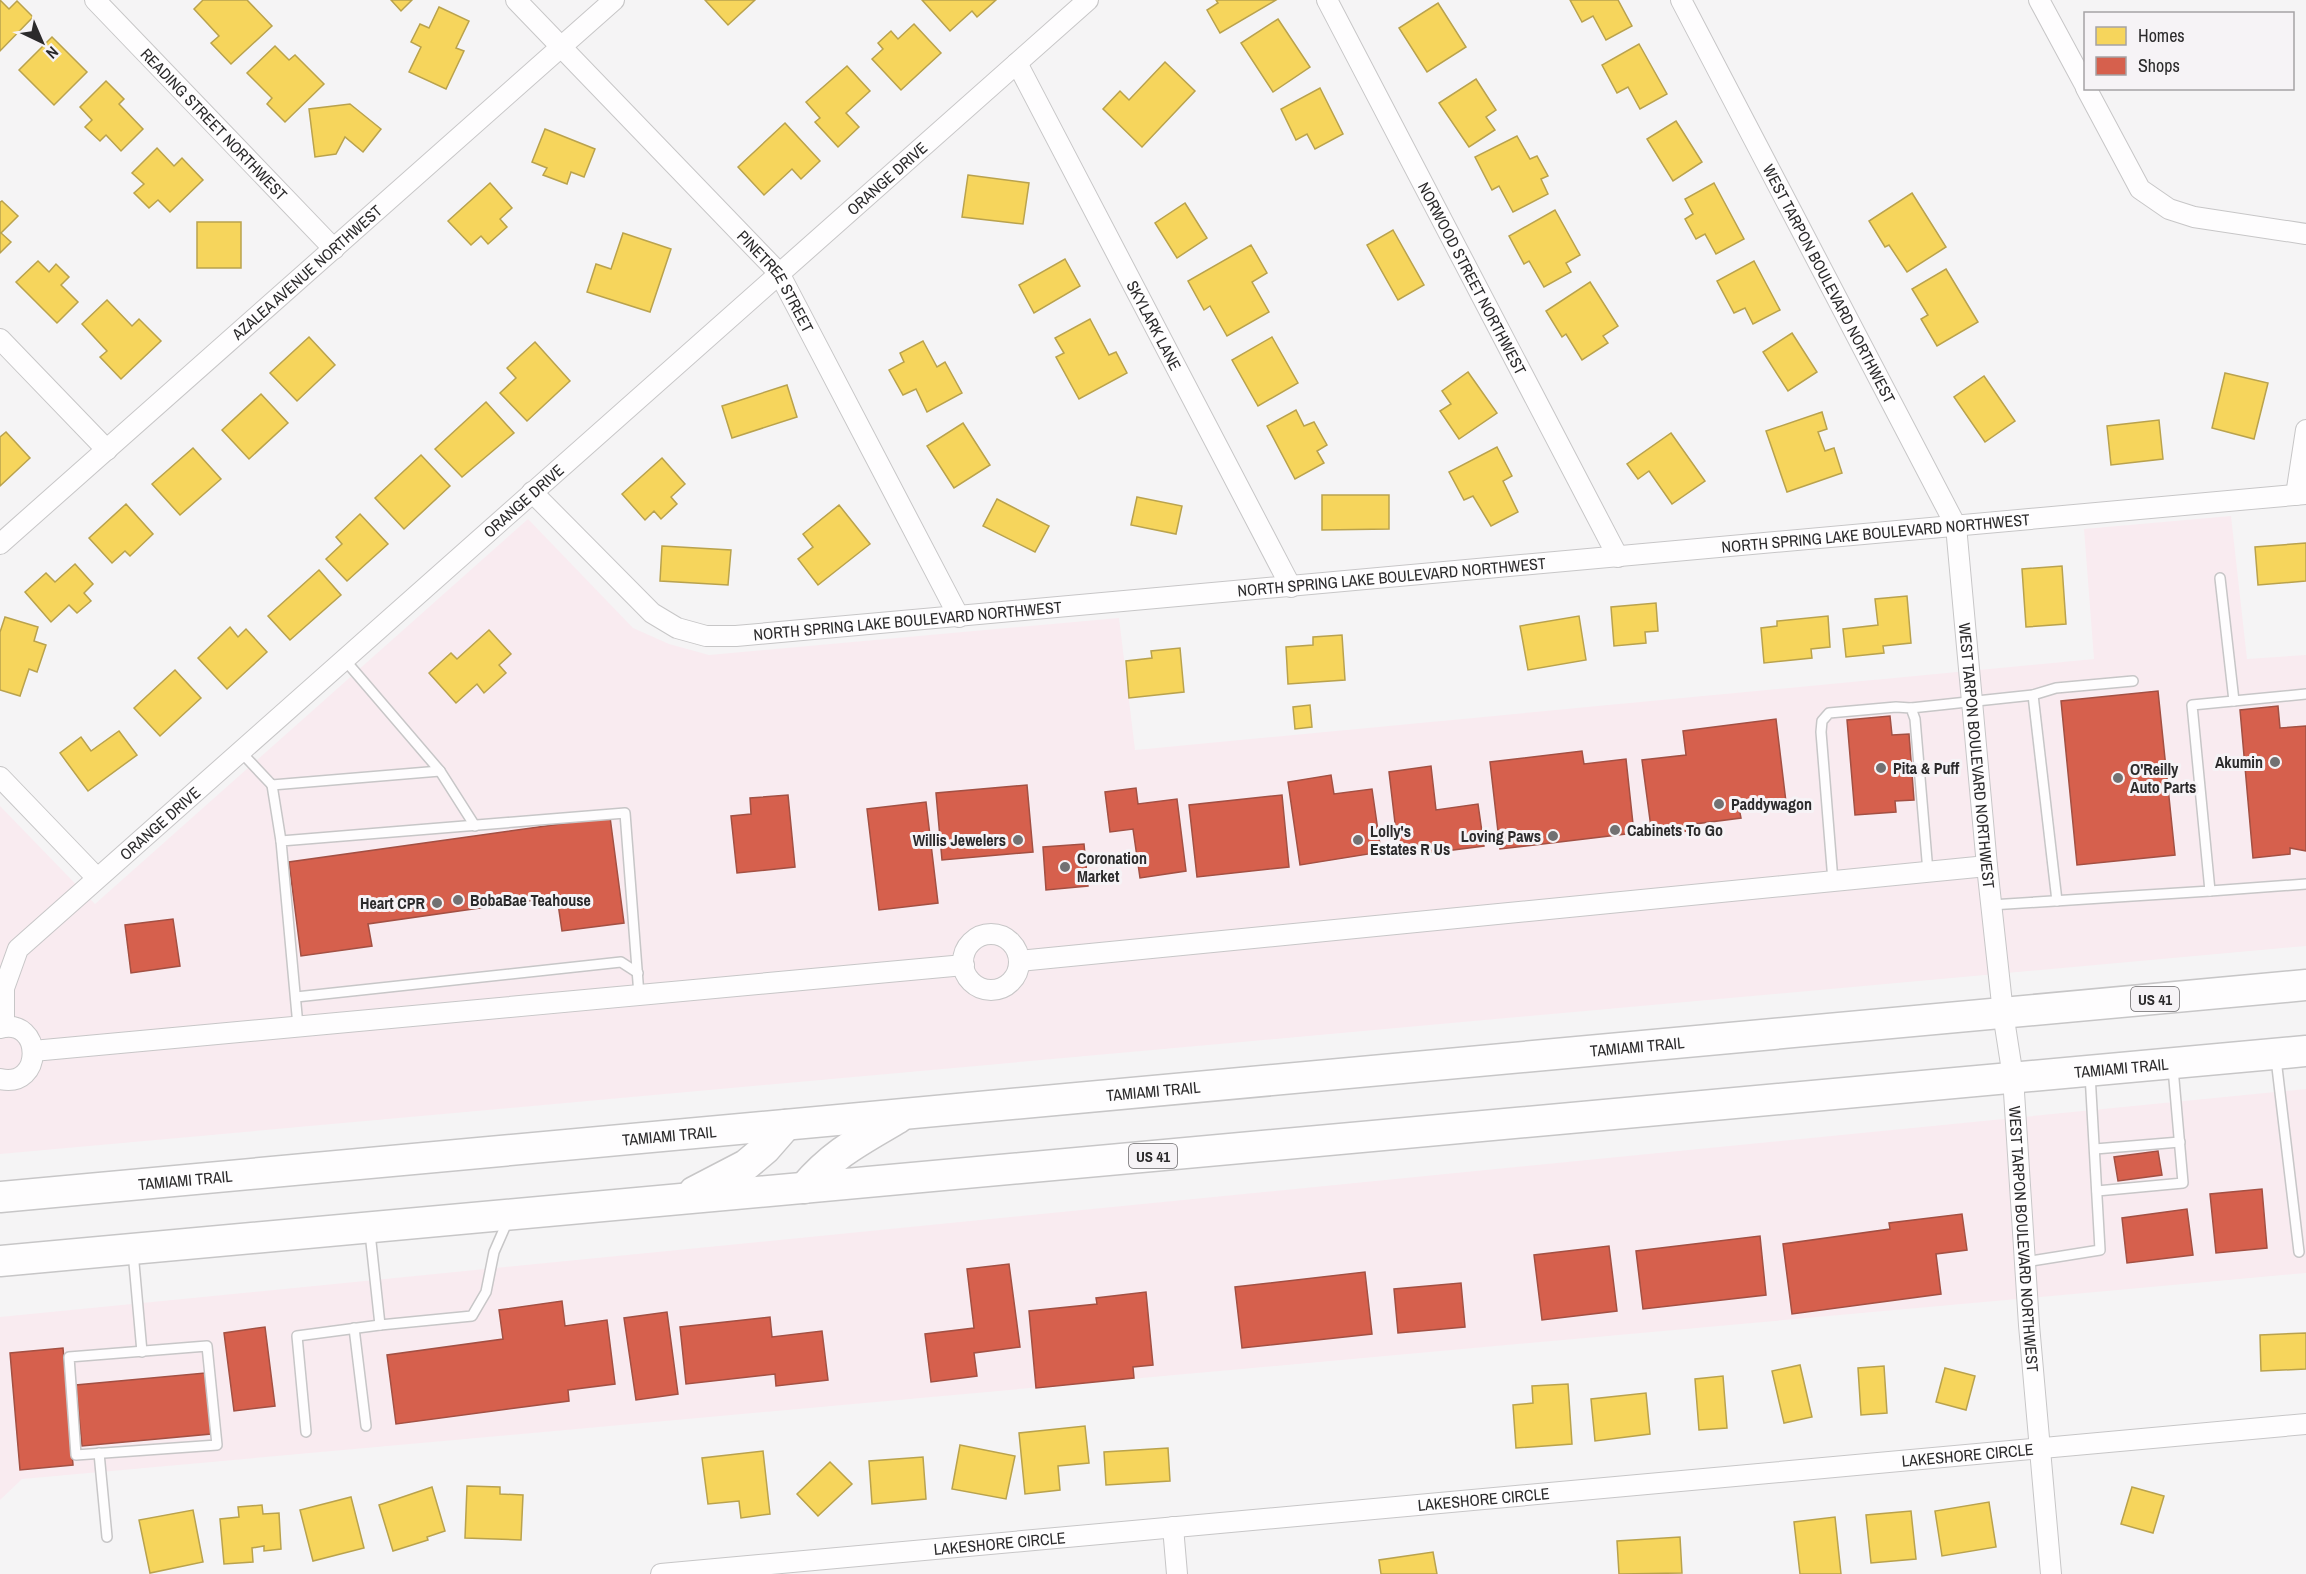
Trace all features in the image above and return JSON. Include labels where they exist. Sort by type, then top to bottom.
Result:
[{"type":"main road","name":"TAMIAMI TRAIL","points":[[0,1197],[2306,986]]},
{"type":"main road","name":"TAMIAMI TRAIL","points":[[0,1261],[2306,1051]]},
{"type":"main road","points":[[804,1188],[823,1165],[847,1148],[906,1114]]},
{"type":"main road","points":[[681,1199],[746,1165],[765,1149],[786,1125]]},
{"type":"street","name":"READING STREET NORTHWEST","points":[[95,0],[334,249]]},
{"type":"street","name":"PINETREE STREET","points":[[516,0],[779,273],[959,617]]},
{"type":"street","name":"AZALEA AVENUE NORTHWEST","points":[[0,544],[614,0]]},
{"type":"street","name":"ORANGE DRIVE","points":[[2,1027],[4,988],[18,950],[239,751],[1088,0]]},
{"type":"street","name":"NORWOOD STREET NORTHWEST","points":[[1326,0],[1618,557]]},
{"type":"street","name":"WEST TARPON BOULEVARD NORTHWEST","points":[[1681,0],[1956,526],[1991,905],[2013,1077],[2025,1262],[2051,1574]]},
{"type":"street","points":[[2039,0],[2084,84]]},
{"type":"street","name":"SKYLARK LANE","points":[[1017,63],[1291,587]]},
{"type":"street","points":[[2087,90],[2140,189],[2169,209],[2194,217],[2306,234]]},
{"type":"street","points":[[0,339],[106,450]]},
{"type":"street","points":[[2301,495],[2306,430]]},
{"type":"street","name":"NORTH SPRING LAKE BOULEVARD NORTHWEST","points":[[532,492],[652,613],[677,628],[706,636],[736,636],[959,617],[2301,495]]},
{"type":"street","points":[[0,777],[97,878]]},
{"type":"street","points":[[1019,961],[1987,866]]},
{"type":"street","points":[[986,934],[994,934],[1010,941],[1016,948],[1019,961],[1016,975],[1010,982],[993,989],[976,984],[969,978],[963,965],[965,951],[970,943],[986,934]]},
{"type":"street","points":[[33,1051],[963,965]]},
{"type":"street","points":[[0,1079],[14,1079],[23,1075],[33,1060],[33,1051],[27,1035],[21,1030],[2,1027]]},
{"type":"street","name":"LAKESHORE CIRCLE","points":[[661,1574],[2306,1424]]},
{"type":"street","points":[[1173,1527],[1177,1574]]},
{"type":"lane","points":[[2220,578],[2234,701]]},
{"type":"lane","points":[[344,659],[440,771],[475,826]]},
{"type":"lane","points":[[1833,881],[1821,732],[1822,721],[1829,713],[1972,702],[2033,695],[2056,688],[2133,681]]},
{"type":"lane","points":[[2210,891],[2192,705],[2306,694]]},
{"type":"lane","points":[[2033,695],[2056,902]]},
{"type":"lane","points":[[1911,708],[1915,719],[1928,872]]},
{"type":"lane","points":[[239,751],[272,785],[281,841],[298,1026]]},
{"type":"lane","points":[[272,785],[440,771]]},
{"type":"lane","points":[[281,841],[625,813],[639,995]]},
{"type":"lane","points":[[1991,905],[2306,884]]},
{"type":"lane","points":[[296,997],[621,962],[638,973]]},
{"type":"lane","points":[[2276,1054],[2299,1252]]},
{"type":"lane","points":[[2097,1191],[2183,1183],[2173,1063]]},
{"type":"lane","points":[[2025,1262],[2100,1250],[2090,1071]]},
{"type":"lane","points":[[2096,1149],[2180,1142]]},
{"type":"lane","points":[[306,1432],[297,1336],[472,1316],[486,1292],[494,1252],[510,1215]]},
{"type":"lane","points":[[369,1228],[380,1325]]},
{"type":"lane","points":[[133,1249],[142,1352]]},
{"type":"lane","points":[[354,1328],[366,1426]]},
{"type":"lane","points":[[207,1346],[217,1445],[99,1453],[76,1455],[69,1358],[207,1346]]},
{"type":"lane","points":[[99,1453],[107,1537]]},
{"type":"shaded area","points":[[2231,516],[2247,659],[2306,655],[2306,946],[0,1154],[0,806],[95,904],[528,519],[633,628],[669,644],[709,655],[1119,618],[1135,750],[2094,659],[2084,529]]},
{"type":"shaded area","points":[[2306,1089],[2306,1273],[22,1479],[0,1500],[0,1317]]},
{"type":"building: Homes","points":[[0,0],[9,9],[17,1],[33,17],[0,51]]},
{"type":"building: Homes","points":[[203,0],[247,0],[272,26],[231,64],[211,43],[219,36],[194,9]]},
{"type":"building: Homes","points":[[391,0],[412,0],[401,11]]},
{"type":"building: Homes","points":[[705,0],[755,0],[728,25]]},
{"type":"building: Homes","points":[[922,0],[996,0],[977,17],[972,11],[950,31]]},
{"type":"building: Homes","points":[[1216,0],[1276,0],[1220,33],[1207,10],[1218,3]]},
{"type":"building: Homes","points":[[1570,0],[1618,0],[1632,26],[1606,40],[1593,16],[1582,22]]},
{"type":"building: Homes","points":[[1438,3],[1466,47],[1427,72],[1399,28]]},
{"type":"building: Homes","points":[[439,7],[469,21],[456,48],[464,51],[446,89],[409,72],[421,47],[411,42],[420,24],[429,28]]},
{"type":"building: Homes","points":[[1278,19],[1310,67],[1273,92],[1241,43]]},
{"type":"building: Homes","points":[[914,24],[941,53],[901,90],[872,59],[883,49],[878,43],[891,31],[898,39]]},
{"type":"building: Homes","points":[[52,37],[87,72],[54,105],[19,70]]},
{"type":"building: Homes","points":[[1639,44],[1667,94],[1640,109],[1628,87],[1617,93],[1602,65]]},
{"type":"building: Homes","points":[[275,46],[289,60],[295,55],[324,84],[285,122],[267,104],[272,98],[247,73]]},
{"type":"building: Homes","points":[[1165,62],[1195,91],[1142,147],[1103,109],[1120,91],[1129,100]]},
{"type":"building: Homes","points":[[847,66],[870,91],[846,113],[859,127],[838,147],[815,122],[820,118],[806,102]]},
{"type":"building: Homes","points":[[1476,79],[1496,110],[1486,117],[1495,130],[1469,147],[1439,103]]},
{"type":"building: Homes","points":[[106,81],[124,99],[119,104],[143,129],[121,151],[106,135],[100,141],[85,127],[92,120],[80,107]]},
{"type":"building: Homes","points":[[1320,88],[1343,134],[1315,149],[1307,134],[1296,140],[1281,109]]},
{"type":"building: Homes","points":[[350,104],[381,129],[363,152],[345,137],[336,154],[315,157],[309,109]]},
{"type":"building: Homes","points":[[1676,121],[1702,162],[1673,181],[1647,139]]},
{"type":"building: Homes","points":[[785,123],[820,161],[801,179],[792,169],[764,195],[738,167]]},
{"type":"building: Homes","points":[[545,129],[595,149],[584,177],[571,172],[567,184],[543,175],[547,168],[532,162]]},
{"type":"building: Homes","points":[[1517,136],[1530,159],[1537,156],[1548,176],[1541,179],[1548,194],[1513,212],[1499,186],[1492,190],[1475,157]]},
{"type":"building: Homes","points":[[157,148],[174,166],[182,158],[203,180],[170,212],[158,200],[149,208],[134,193],[144,184],[132,173]]},
{"type":"building: Homes","points":[[968,175],[1029,183],[1023,224],[962,217]]},
{"type":"building: Homes","points":[[490,183],[512,208],[500,219],[507,227],[488,244],[481,236],[471,245],[448,221]]},
{"type":"building: Homes","points":[[1714,183],[1744,239],[1716,254],[1705,234],[1696,239],[1685,219],[1693,214],[1685,199]]},
{"type":"building: Homes","points":[[1912,193],[1946,247],[1907,272],[1889,245],[1885,247],[1869,221]]},
{"type":"building: Homes","points":[[2,201],[18,216],[1,233],[11,242],[0,253],[0,202]]},
{"type":"building: Homes","points":[[1185,203],[1207,238],[1177,258],[1155,223]]},
{"type":"building: Homes","points":[[1555,210],[1580,255],[1566,263],[1571,272],[1544,287],[1529,261],[1524,264],[1509,236]]},
{"type":"building: Homes","points":[[197,222],[241,222],[241,268],[197,268]]},
{"type":"building: Homes","points":[[1393,230],[1424,285],[1398,300],[1367,245]]},
{"type":"building: Homes","points":[[623,233],[671,249],[650,312],[587,292],[596,264],[611,269]]},
{"type":"building: Homes","points":[[1251,245],[1267,273],[1252,282],[1269,312],[1227,336],[1210,306],[1204,310],[1188,281]]},
{"type":"building: Homes","points":[[1065,259],[1080,286],[1034,313],[1019,285]]},
{"type":"building: Homes","points":[[38,261],[49,272],[56,264],[69,277],[61,285],[78,302],[57,323],[16,282]]},
{"type":"building: Homes","points":[[1754,261],[1780,310],[1753,324],[1745,308],[1734,313],[1717,281]]},
{"type":"building: Homes","points":[[1946,269],[1978,322],[1937,346],[1921,319],[1928,315],[1912,289]]},
{"type":"building: Homes","points":[[1590,282],[1618,326],[1603,336],[1608,343],[1582,360],[1566,334],[1562,337],[1546,311]]},
{"type":"building: Homes","points":[[107,300],[132,326],[139,319],[161,341],[121,379],[100,357],[107,351],[82,324]]},
{"type":"building: Homes","points":[[1090,319],[1109,355],[1116,352],[1127,373],[1079,399],[1056,357],[1064,353],[1055,338]]},
{"type":"building: Homes","points":[[1792,333],[1817,372],[1788,391],[1763,352]]},
{"type":"building: Homes","points":[[309,337],[335,365],[297,401],[270,373]]},
{"type":"building: Homes","points":[[1272,337],[1298,383],[1258,406],[1232,360]]},
{"type":"building: Homes","points":[[923,341],[937,367],[945,362],[962,393],[927,412],[916,389],[903,395],[889,370],[904,362],[900,353]]},
{"type":"building: Homes","points":[[535,342],[570,381],[527,421],[500,393],[516,378],[507,368]]},
{"type":"building: Homes","points":[[1468,372],[1497,413],[1459,439],[1440,411],[1451,404],[1442,391]]},
{"type":"building: Homes","points":[[2225,373],[2268,383],[2254,439],[2212,428]]},
{"type":"building: Homes","points":[[1984,376],[2015,421],[1985,442],[1954,397]]},
{"type":"building: Homes","points":[[787,385],[797,417],[732,438],[722,406]]},
{"type":"building: Homes","points":[[261,394],[288,423],[249,459],[222,430]]},
{"type":"building: Homes","points":[[486,402],[514,433],[462,477],[435,449]]},
{"type":"building: Homes","points":[[1296,410],[1304,426],[1314,422],[1327,445],[1317,451],[1324,463],[1295,479],[1267,426]]},
{"type":"building: Homes","points":[[1822,412],[1827,429],[1818,432],[1825,451],[1834,448],[1842,473],[1787,492],[1766,431]]},
{"type":"building: Homes","points":[[2159,420],[2163,459],[2111,465],[2107,426]]},
{"type":"building: Homes","points":[[963,423],[990,465],[954,488],[927,446]]},
{"type":"building: Homes","points":[[6,432],[30,458],[0,486],[0,437]]},
{"type":"building: Homes","points":[[1671,433],[1705,481],[1672,504],[1649,471],[1638,479],[1627,464]]},
{"type":"building: Homes","points":[[1497,447],[1512,476],[1503,481],[1518,512],[1491,526],[1473,496],[1464,500],[1449,472]]},
{"type":"building: Homes","points":[[193,448],[221,479],[180,515],[152,484]]},
{"type":"building: Homes","points":[[421,455],[450,486],[404,529],[375,498]]},
{"type":"building: Homes","points":[[662,458],[685,484],[671,497],[677,504],[661,519],[654,511],[645,520],[622,494]]},
{"type":"building: Homes","points":[[1322,495],[1389,495],[1389,529],[1322,530]]},
{"type":"building: Homes","points":[[1137,497],[1182,506],[1176,534],[1131,525]]},
{"type":"building: Homes","points":[[997,499],[1049,526],[1035,552],[983,526]]},
{"type":"building: Homes","points":[[126,504],[153,534],[130,556],[125,551],[112,563],[89,538]]},
{"type":"building: Homes","points":[[839,505],[870,544],[818,585],[798,559],[813,547],[803,534]]},
{"type":"building: Homes","points":[[360,514],[388,544],[347,581],[326,559],[342,544],[336,537]]},
{"type":"building: Homes","points":[[2306,543],[2306,581],[2258,585],[2255,547]]},
{"type":"building: Homes","points":[[662,546],[731,550],[728,585],[660,581]]},
{"type":"building: Homes","points":[[75,564],[93,584],[84,593],[91,601],[77,613],[69,605],[51,622],[25,592],[46,573],[55,582]]},
{"type":"building: Homes","points":[[2062,566],[2066,624],[2026,627],[2022,569]]},
{"type":"building: Homes","points":[[319,570],[341,595],[290,640],[268,616]]},
{"type":"building: Homes","points":[[1907,596],[1911,643],[1883,646],[1884,653],[1846,657],[1843,629],[1878,625],[1875,599]]},
{"type":"building: Homes","points":[[1656,603],[1658,631],[1645,632],[1646,643],[1614,646],[1611,607]]},
{"type":"building: Homes","points":[[1579,616],[1586,660],[1528,670],[1520,626]]},
{"type":"building: Homes","points":[[1828,616],[1830,647],[1811,649],[1812,658],[1764,663],[1761,628],[1777,626],[1777,621]]},
{"type":"building: Homes","points":[[5,617],[38,627],[34,641],[46,645],[37,672],[29,669],[20,696],[0,690],[0,632]]},
{"type":"building: Homes","points":[[230,627],[238,637],[246,629],[267,652],[227,689],[198,658]]},
{"type":"building: Homes","points":[[489,630],[511,654],[499,665],[506,673],[484,693],[477,684],[456,703],[429,673],[451,653],[457,659]]},
{"type":"building: Homes","points":[[1342,635],[1345,680],[1288,684],[1286,647],[1313,645],[1313,637]]},
{"type":"building: Homes","points":[[1180,648],[1184,692],[1129,698],[1126,661],[1152,658],[1151,651]]},
{"type":"building: Homes","points":[[175,670],[201,698],[160,736],[134,708]]},
{"type":"building: Homes","points":[[1310,705],[1312,727],[1295,729],[1293,707]]},
{"type":"building: Homes","points":[[119,731],[137,755],[88,791],[60,753],[81,737],[91,751]]},
{"type":"building: Homes","points":[[2306,1333],[2306,1369],[2261,1371],[2260,1335]]},
{"type":"building: Homes","points":[[1800,1365],[1812,1417],[1784,1423],[1772,1371]]},
{"type":"building: Homes","points":[[1884,1366],[1887,1413],[1861,1415],[1858,1368]]},
{"type":"building: Homes","points":[[1945,1368],[1975,1376],[1966,1410],[1936,1402]]},
{"type":"building: Homes","points":[[1723,1376],[1727,1428],[1699,1430],[1695,1379]]},
{"type":"building: Homes","points":[[1568,1384],[1572,1444],[1516,1448],[1513,1405],[1533,1403],[1532,1386]]},
{"type":"building: Homes","points":[[1646,1393],[1650,1434],[1595,1441],[1591,1399]]},
{"type":"building: Homes","points":[[1085,1426],[1089,1463],[1058,1466],[1060,1490],[1025,1494],[1019,1433]]},
{"type":"building: Homes","points":[[960,1445],[1015,1456],[1006,1499],[952,1489]]},
{"type":"building: Homes","points":[[1168,1448],[1170,1481],[1106,1485],[1104,1452]]},
{"type":"building: Homes","points":[[763,1451],[770,1514],[741,1518],[739,1501],[708,1504],[702,1458]]},
{"type":"building: Homes","points":[[923,1457],[926,1499],[872,1504],[869,1461]]},
{"type":"building: Homes","points":[[830,1462],[852,1484],[818,1516],[797,1494]]},
{"type":"building: Homes","points":[[467,1486],[500,1487],[500,1494],[523,1495],[521,1540],[465,1538]]},
{"type":"building: Homes","points":[[432,1487],[445,1531],[427,1537],[428,1540],[393,1551],[379,1505]]},
{"type":"building: Homes","points":[[2132,1487],[2164,1496],[2153,1533],[2121,1524]]},
{"type":"building: Homes","points":[[351,1497],[364,1548],[313,1561],[300,1510]]},
{"type":"building: Homes","points":[[1989,1502],[1996,1547],[1942,1556],[1935,1511]]},
{"type":"building: Homes","points":[[262,1505],[263,1514],[279,1513],[281,1549],[264,1551],[264,1546],[252,1548],[253,1562],[224,1564],[220,1519],[239,1517],[238,1507]]},
{"type":"building: Homes","points":[[193,1510],[203,1562],[150,1573],[139,1520]]},
{"type":"building: Homes","points":[[1911,1511],[1916,1559],[1871,1563],[1866,1515]]},
{"type":"building: Homes","points":[[1835,1517],[1841,1574],[1800,1574],[1794,1522]]},
{"type":"building: Homes","points":[[1680,1537],[1682,1573],[1619,1574],[1617,1541]]},
{"type":"building: Homes","points":[[1433,1552],[1437,1574],[1381,1574],[1379,1560]]},
{"type":"building: Shops","name":"O'Reilly Auto Parts","points":[[2158,691],[2175,855],[2077,865],[2061,701]]},
{"type":"building: Shops","name":"Akumin","points":[[2278,706],[2280,728],[2306,726],[2306,851],[2290,848],[2290,854],[2253,858],[2240,710]]},
{"type":"building: Shops","name":"Pita & Puff","points":[[1890,716],[1892,735],[1909,734],[1914,800],[1895,801],[1896,812],[1855,815],[1847,720]]},
{"type":"building: Shops","points":[[1776,719],[1786,802],[1739,808],[1741,818],[1695,824],[1696,830],[1652,835],[1642,760],[1686,755],[1683,731]]},
{"type":"building: Shops","points":[[1582,751],[1584,764],[1626,759],[1634,833],[1500,849],[1490,762]]},
{"type":"building: Shops","points":[[1431,766],[1436,810],[1478,804],[1484,846],[1399,857],[1389,772]]},
{"type":"building: Shops","points":[[1331,775],[1334,794],[1372,789],[1381,852],[1300,865],[1288,782]]},
{"type":"building: Shops","points":[[1027,785],[1033,852],[942,860],[936,793]]},
{"type":"building: Shops","points":[[1136,788],[1138,804],[1177,799],[1186,871],[1140,878],[1133,829],[1110,832],[1105,792]]},
{"type":"building: Shops","points":[[788,795],[795,867],[737,873],[731,816],[751,814],[750,798]]},
{"type":"building: Shops","points":[[1282,795],[1289,867],[1197,877],[1189,805]]},
{"type":"building: Shops","points":[[926,802],[938,903],[879,910],[867,809]]},
{"type":"building: Shops","points":[[610,817],[624,923],[562,931],[557,897],[368,924],[372,946],[301,956],[289,862]]},
{"type":"building: Shops","name":"Coronation Market","points":[[1084,844],[1088,886],[1046,890],[1043,847]]},
{"type":"building: Shops","points":[[173,919],[180,966],[131,973],[125,925]]},
{"type":"building: Shops","points":[[2158,1151],[2162,1175],[2118,1181],[2114,1157]]},
{"type":"building: Shops","points":[[2262,1189],[2267,1248],[2216,1253],[2210,1194]]},
{"type":"building: Shops","points":[[2187,1209],[2193,1255],[2127,1263],[2122,1218]]},
{"type":"building: Shops","points":[[1962,1214],[1967,1250],[1936,1254],[1941,1294],[1792,1314],[1783,1244],[1890,1229],[1889,1223]]},
{"type":"building: Shops","points":[[1760,1236],[1766,1295],[1643,1309],[1636,1251]]},
{"type":"building: Shops","points":[[1609,1246],[1617,1311],[1542,1320],[1534,1255]]},
{"type":"building: Shops","points":[[1009,1264],[1020,1347],[974,1353],[977,1376],[931,1382],[925,1334],[974,1328],[967,1269]]},
{"type":"building: Shops","points":[[1365,1272],[1372,1334],[1242,1348],[1235,1287]]},
{"type":"building: Shops","points":[[1461,1283],[1465,1327],[1398,1333],[1394,1289]]},
{"type":"building: Shops","points":[[1146,1292],[1153,1365],[1133,1367],[1134,1378],[1036,1388],[1029,1311],[1097,1304],[1096,1298]]},
{"type":"building: Shops","points":[[562,1301],[565,1326],[607,1320],[615,1384],[568,1390],[569,1401],[396,1424],[387,1355],[503,1339],[499,1310]]},
{"type":"building: Shops","points":[[667,1312],[678,1394],[636,1400],[624,1318]]},
{"type":"building: Shops","points":[[770,1317],[772,1337],[822,1331],[828,1380],[776,1386],[775,1374],[686,1384],[680,1327]]},
{"type":"building: Shops","points":[[265,1327],[275,1406],[234,1411],[224,1333]]},
{"type":"building: Shops","points":[[63,1348],[73,1465],[20,1470],[10,1353]]},
{"type":"building: Shops","points":[[205,1373],[211,1434],[82,1446],[76,1385]]},
{"type":"place","name":"Akumin","points":[[2275,762]]},
{"type":"place","name":"Pita & Puff","points":[[1881,768]]},
{"type":"place","name":"O'Reilly Auto Parts","points":[[2118,778]]},
{"type":"place","name":"Paddywagon","points":[[1719,804]]},
{"type":"place","name":"Cabinets To Go","points":[[1615,830]]},
{"type":"place","name":"Loving Paws","points":[[1553,836]]},
{"type":"place","name":"Willis Jewelers","points":[[1018,840]]},
{"type":"place","name":"Lolly's Estates R Us","points":[[1358,840]]},
{"type":"place","name":"Coronation Market","points":[[1065,867]]},
{"type":"place","name":"BobaBae Teahouse","points":[[458,900]]},
{"type":"place","name":"Heart CPR","points":[[437,903]]}]
